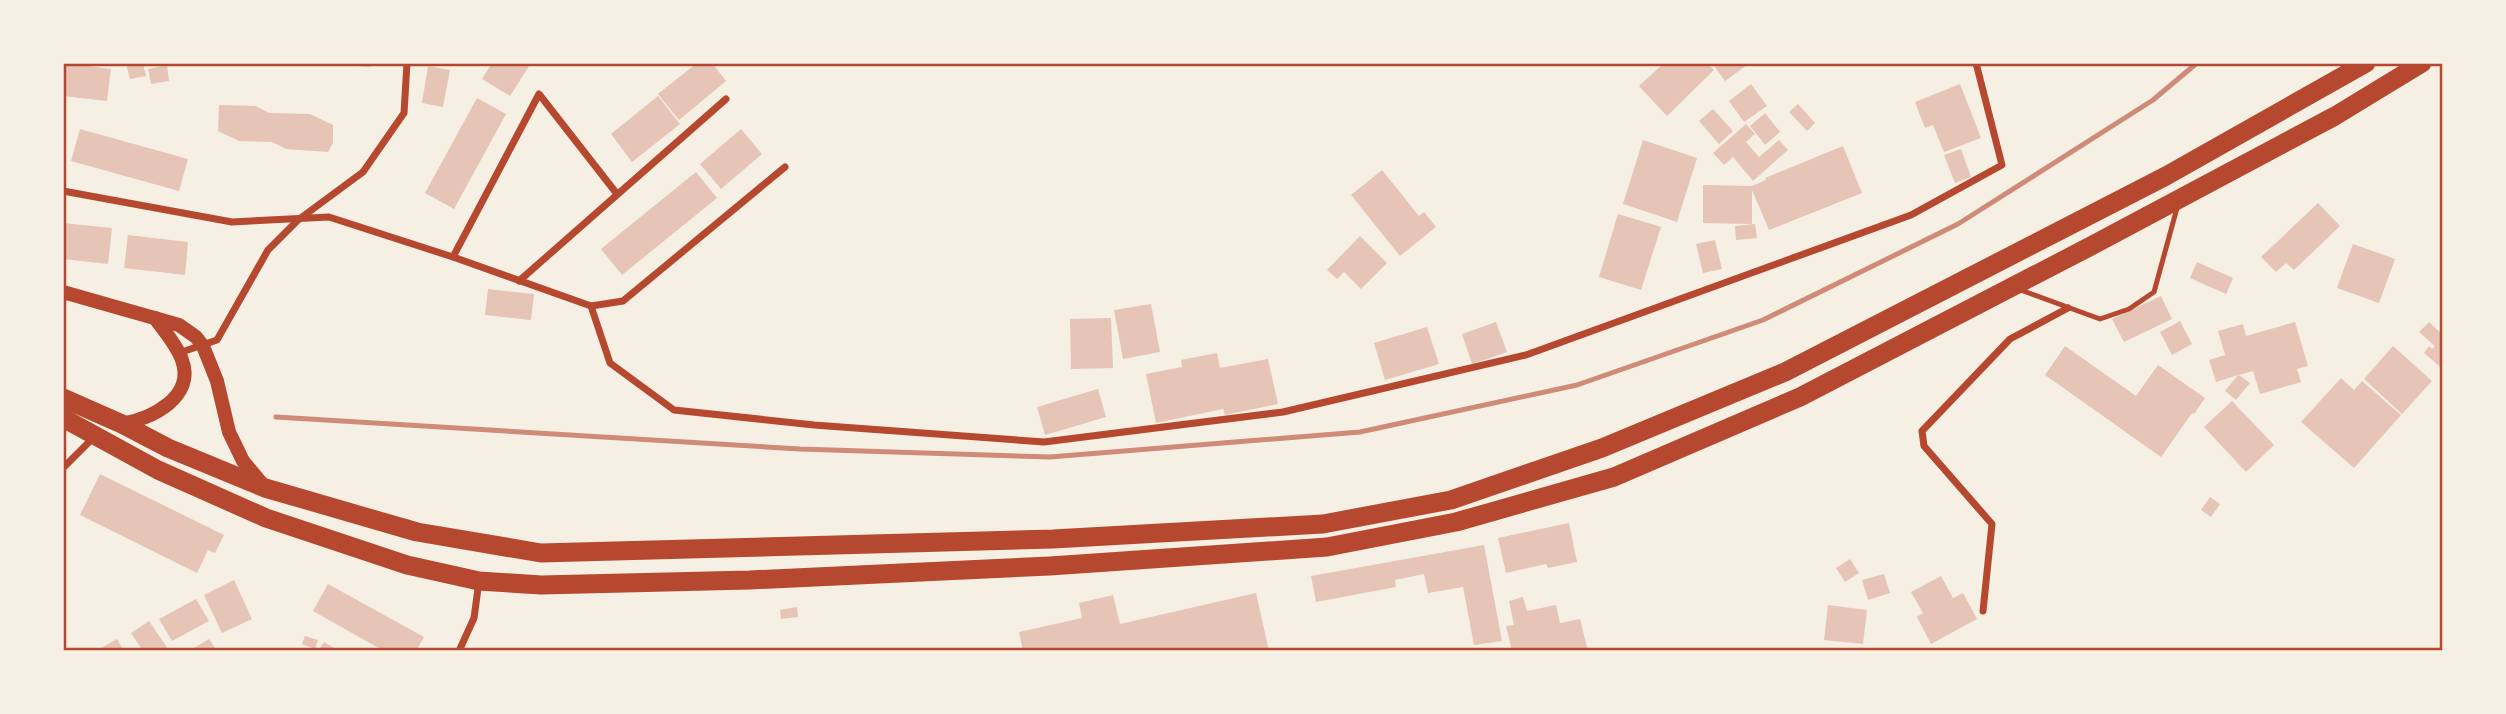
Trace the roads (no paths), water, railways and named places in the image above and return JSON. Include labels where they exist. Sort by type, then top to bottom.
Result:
[{"type":"highway","points":[[63,398],[122,424],[168,449],[265,488],[417,532],[541,552],[1053,539],[1310,525],[1451,500],[1602,448],[1785,372],[2166,176],[2366,63]]},
{"type":"highway","points":[[63,418],[158,470],[266,518],[407,565],[480,581],[541,585],[750,580],[1050,566],[1340,545],[1456,522],[1614,477],[1800,397],[2335,116],[2422,63]]},
{"type":"main road","points":[[63,292],[188,330],[203,346],[217,381],[229,432],[243,461],[265,488]]},
{"type":"main road","points":[[122,424],[154,415],[167,405],[178,392],[185,371],[179,353],[155,318]]},
{"type":"street","points":[[179,353],[217,340],[268,250],[298,220],[363,172],[404,113],[407,63]]},
{"type":"street","points":[[591,306],[610,363],[674,410],[814,425],[1044,442],[1283,411],[1526,355],[1910,215],[2002,165],[1976,63]]},
{"type":"street","points":[[453,257],[538,94],[617,194]]},
{"type":"street","points":[[519,281],[726,99]]},
{"type":"street","points":[[63,191],[232,222],[329,217],[591,306],[623,301],[785,167]]},
{"type":"street","points":[[1983,611],[1992,524],[1924,446],[1922,431],[2010,339],[2068,308]]},
{"type":"street","points":[[63,468],[96,436]]},
{"type":"street","points":[[459,651],[474,618],[480,581]]},
{"type":"lane","points":[[2012,287],[2100,319],[2129,309],[2154,292],[2179,199]]},
{"type":"railway","points":[[276,417],[800,449],[1050,457],[1360,432],[1577,385],[1763,320],[1958,224],[2153,100],[2197,63]]}]
